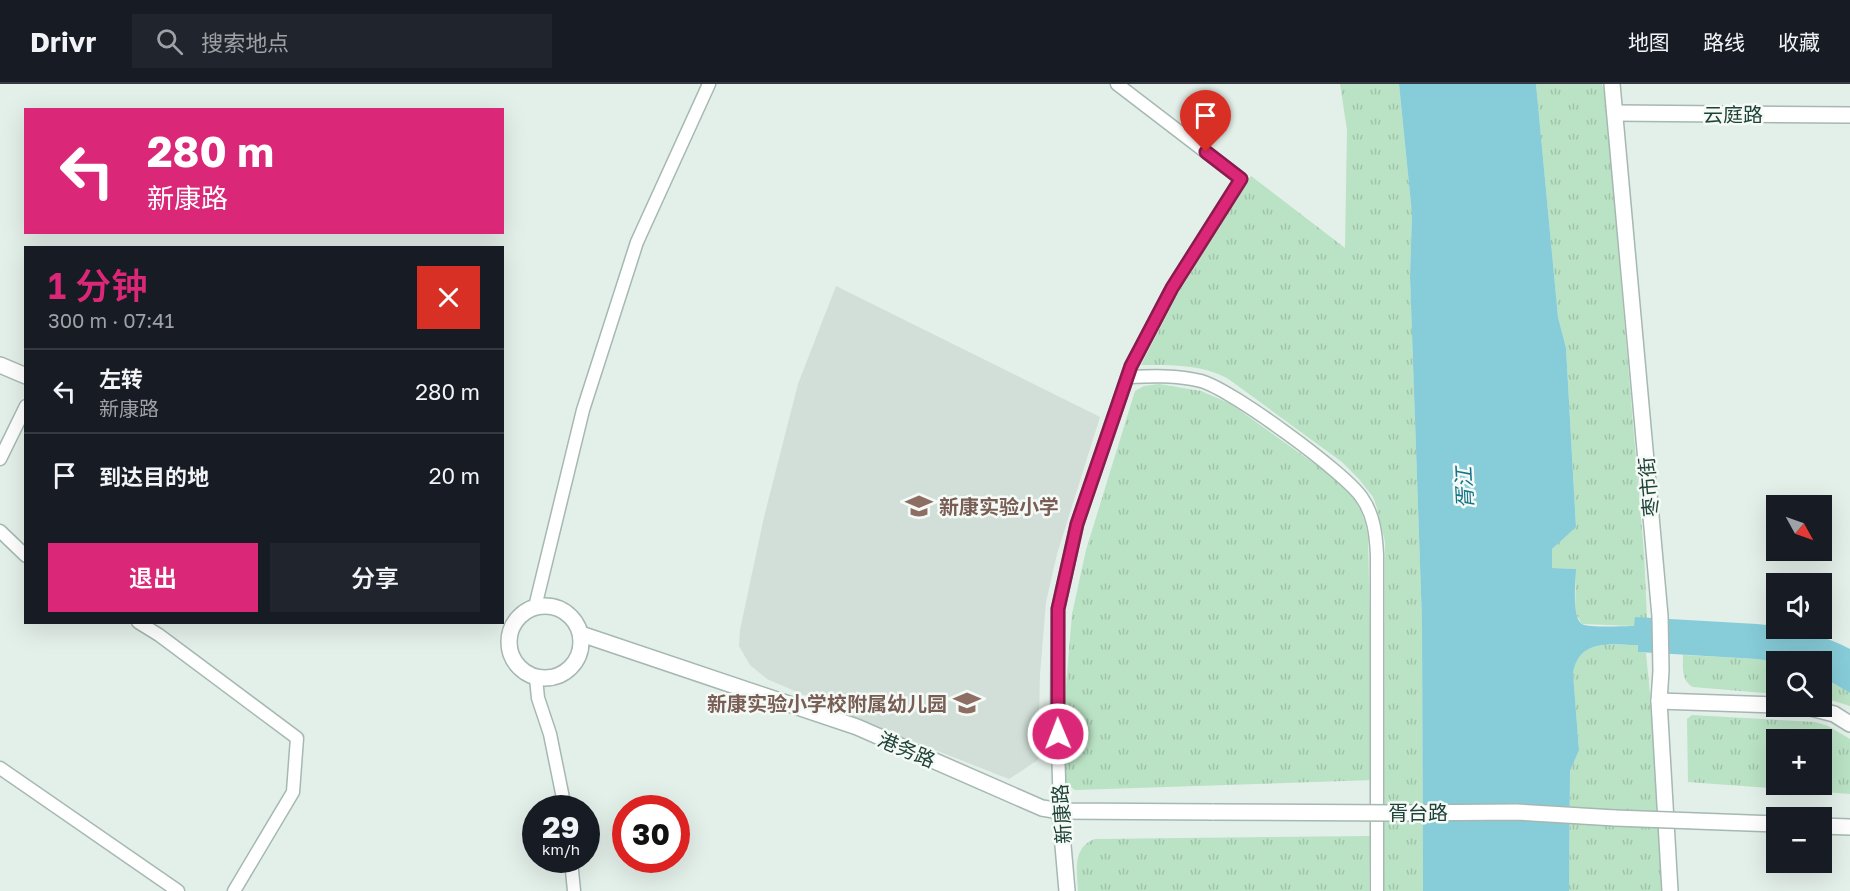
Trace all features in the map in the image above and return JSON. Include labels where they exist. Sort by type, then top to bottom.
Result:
[{"type":"street","points":[[535,607],[582,410],[634,254],[709,84]]},
{"type":"street","name":"新康路","points":[[1067,891],[1060,811],[1057,715],[1058,609],[1077,524],[1131,366],[1172,288],[1241,179],[1117,84]]},
{"type":"street","name":"枣市街","points":[[1612,84],[1660,616],[1659,701],[1670,891]]},
{"type":"street","name":"云庭路","points":[[1615,113],[1850,115]]},
{"type":"street","points":[[0,365],[24,375]]},
{"type":"street","points":[[1128,377],[1181,378],[1202,381],[1223,390],[1348,482],[1362,498],[1370,513],[1377,555],[1377,891]]},
{"type":"street","points":[[0,459],[24,410]]},
{"type":"street","points":[[0,531],[24,554]]},
{"type":"street","points":[[547,605],[559,608],[577,623],[581,634],[582,646],[571,668],[549,679],[536,678],[525,673],[510,653],[506,626],[535,607],[547,605]]},
{"type":"street","points":[[141,624],[297,738],[293,792],[234,891]]},
{"type":"street","name":"港务路","points":[[581,634],[857,727],[1042,807],[1060,811]]},
{"type":"street","points":[[536,678],[538,698],[550,734],[562,795]]},
{"type":"street","points":[[1659,701],[1766,705]]},
{"type":"street","points":[[1832,713],[1850,724]]},
{"type":"street","points":[[0,768],[178,891]]},
{"type":"street","name":"胥台路","points":[[1060,811],[1516,812],[1766,824]]},
{"type":"street","points":[[1832,826],[1850,827]]},
{"type":"street","points":[[572,873],[574,891]]},
{"type":"shaded area","name":"新康实验小学","points":[[836,286],[1100,417],[1057,554],[1046,602],[1040,674],[1038,760],[1009,779],[887,731],[767,679],[750,665],[739,646],[740,630],[764,517],[798,384]]},
{"type":"green space","points":[[1340,84],[1399,84],[1412,214],[1410,276],[1422,622],[1423,891],[1384,891],[1385,542],[1373,497],[1342,462],[1227,378],[1196,368],[1141,365],[1177,295],[1251,176],[1345,248],[1347,130]]},
{"type":"green space","points":[[1536,84],[1602,84],[1605,95],[1644,553],[1647,619],[1635,618],[1635,626],[1582,624],[1575,613],[1576,569],[1552,568],[1552,549],[1576,526],[1566,348],[1558,317]]},
{"type":"green space","points":[[1159,384],[1201,391],[1231,404],[1344,485],[1357,503],[1363,516],[1368,538],[1373,780],[1075,790],[1065,780],[1060,759],[1072,614],[1086,550],[1135,391],[1144,386]]},
{"type":"green space","points":[[1605,645],[1639,645],[1639,652],[1646,653],[1667,891],[1569,891],[1570,771],[1579,749],[1574,666],[1579,656],[1587,650]]},
{"type":"green space","points":[[1683,655],[1766,660],[1766,693],[1693,687],[1686,681]]},
{"type":"green space","points":[[1832,682],[1850,693],[1850,706],[1832,700]]},
{"type":"green space","points":[[1692,715],[1815,722],[1828,726],[1850,739],[1850,794],[1832,793],[1832,729],[1766,729],[1766,788],[1688,782],[1687,719]]},
{"type":"green space","points":[[1370,836],[1369,891],[1078,891],[1079,854],[1082,848],[1095,839]]},
{"type":"water","name":"胥江","points":[[1399,84],[1536,84],[1558,317],[1566,348],[1576,527],[1552,549],[1552,568],[1576,569],[1576,615],[1582,624],[1599,626],[1634,626],[1635,617],[1766,625],[1766,639],[1827,639],[1850,649],[1850,693],[1832,682],[1832,651],[1766,651],[1766,660],[1638,652],[1638,645],[1607,645],[1589,649],[1582,654],[1576,662],[1573,673],[1579,750],[1570,771],[1569,891],[1423,891],[1422,622],[1410,276],[1412,214]]},
{"type":"place","name":"新康实验小学","points":[[919,506]]},
{"type":"place","name":"新康实验小学校附属幼儿园","points":[[967,703]]},
{"type":"route","points":[[1058,734],[1058,609],[1077,524],[1131,366],[1172,288],[1241,179],[1206,152]]}]
